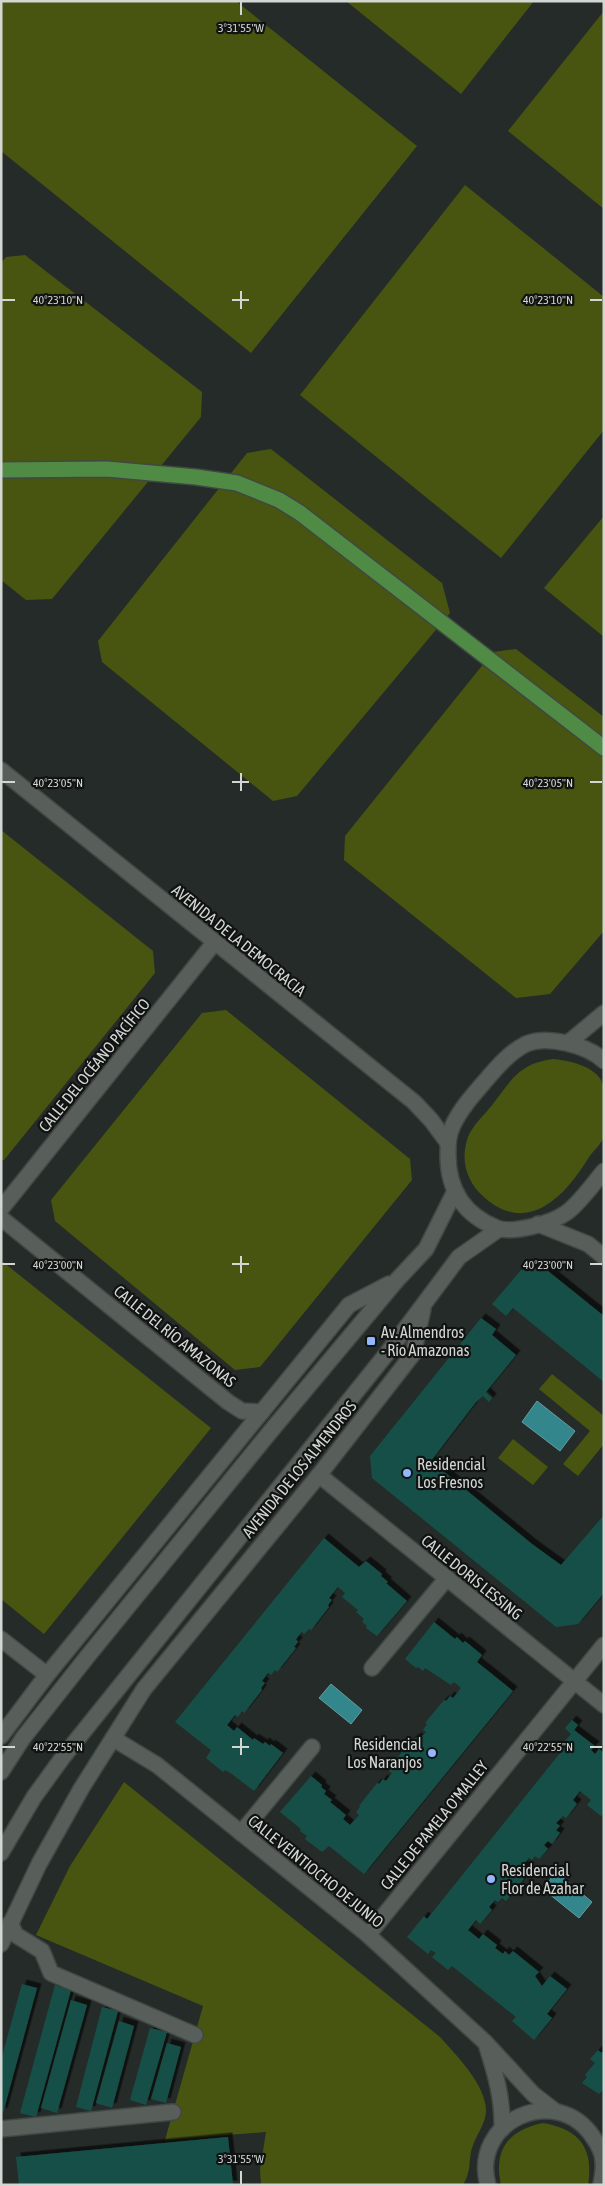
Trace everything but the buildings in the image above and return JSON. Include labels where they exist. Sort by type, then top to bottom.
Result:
[{"type":"main road","points":[[1,470],[107,469],[196,477],[237,483],[279,500],[308,519],[604,748]]},
{"type":"street","name":"AVENIDA DE LA DEMOCRACIA","points":[[1,770],[414,1102],[431,1120],[448,1143]]},
{"type":"street","name":"CALLE DEL OCÉANO PACÍFICO","points":[[1,1209],[214,943]]},
{"type":"street","points":[[568,1043],[604,1013]]},
{"type":"street","points":[[604,1061],[582,1048],[568,1043],[548,1041],[526,1044],[500,1064],[463,1107],[452,1127],[448,1143],[449,1177],[454,1193],[465,1208],[480,1220],[499,1229],[524,1229],[565,1214],[604,1171]]},
{"type":"street","points":[[1,1772],[23,1738],[159,1569],[397,1280],[426,1249],[454,1193]]},
{"type":"street","name":"CALLE DEL RÍO AMAZONAS","points":[[1,1218],[228,1402],[242,1411],[262,1412]]},
{"type":"street","points":[[538,1224],[588,1244],[604,1257]]},
{"type":"street","name":"AVENIDA DE LOS ALMENDROS","points":[[1,1853],[34,1797],[63,1757],[460,1257],[499,1229]]},
{"type":"street","points":[[1,1736],[47,1675],[349,1305],[397,1280]]},
{"type":"street","name":"AVENIDA DE LOS ALMENDROS","points":[[1,1944],[43,1856],[81,1789],[144,1689],[319,1475],[413,1354],[424,1304]]},
{"type":"street","name":"CALLE DORIS LESSING","points":[[319,1475],[604,1705]]},
{"type":"street","points":[[122,1583],[159,1569]]},
{"type":"street","points":[[372,1668],[447,1578]]},
{"type":"street","points":[[180,1645],[183,1608]]},
{"type":"street","points":[[1,1639],[47,1675]]},
{"type":"street","name":"CALLE DE PAMELA O'MALLEY","points":[[368,1935],[604,1645]]},
{"type":"street","name":"CALLE VEINTIOCHO DE JUNIO","points":[[114,1739],[157,1765],[368,1935],[486,2043],[533,2094],[555,2111]]},
{"type":"street","points":[[241,1833],[312,1747]]},
{"type":"street","points":[[10,1923],[16,1935],[42,1951],[51,1973],[195,2035]]},
{"type":"street","points":[[486,2043],[499,2086],[503,2111],[502,2129]]},
{"type":"street","points":[[486,2183],[486,2160],[492,2143],[502,2129],[526,2113],[540,2110],[555,2111],[573,2117],[588,2128],[598,2144],[604,2162],[601,2185]]},
{"type":"street","points":[[1,2129],[173,2112]]},
{"type":"green space","points":[[1,1],[236,1],[417,146],[251,353],[1,151]]},
{"type":"green space","points":[[346,1],[534,1],[461,94]]},
{"type":"green space","points":[[604,11],[604,209],[508,131]]},
{"type":"green space","points":[[465,185],[604,297],[604,430],[501,558],[300,395]]},
{"type":"green space","points":[[25,255],[202,392],[201,417],[52,599],[26,600],[1,580],[1,263],[6,257]]},
{"type":"green space","points":[[271,449],[442,583],[450,613],[297,796],[273,801],[102,662],[98,641],[247,453]]},
{"type":"green space","points":[[604,516],[604,637],[544,588]]},
{"type":"green space","points":[[516,649],[604,717],[604,931],[550,994],[516,998],[344,860],[345,836],[493,652]]},
{"type":"green space","points":[[1,830],[153,951],[155,973],[4,1160],[1,1161]]},
{"type":"green space","points":[[226,1010],[410,1159],[412,1180],[260,1367],[235,1370],[55,1221],[51,1200],[202,1013]]},
{"type":"green space","points":[[554,1059],[586,1067],[601,1080],[604,1092],[603,1139],[569,1185],[558,1197],[545,1206],[531,1212],[517,1213],[501,1209],[478,1192],[469,1178],[465,1162],[468,1137],[476,1124],[518,1074],[533,1064]]},
{"type":"green space","points":[[3,1262],[211,1428],[44,1634],[1,1599],[1,1264]]},
{"type":"green space","points":[[552,1374],[604,1416],[604,1444],[578,1476],[563,1464],[590,1431],[539,1389]]},
{"type":"green space","points":[[513,1439],[548,1467],[533,1485],[498,1458]]},
{"type":"green space","points":[[124,1782],[440,2037],[462,2062],[481,2092],[486,2112],[472,2148],[469,2170],[463,2185],[261,2185],[260,2170],[266,2132],[165,2140],[203,2006],[36,1935],[70,1866]]},
{"type":"green space","points":[[543,2123],[566,2130],[575,2135],[581,2142],[589,2161],[588,2185],[501,2185],[499,2161],[506,2143],[521,2131]]},
{"type":"water","points":[[537,1401],[575,1431],[560,1451],[522,1422]]},
{"type":"water","points":[[331,1684],[362,1710],[351,1724],[319,1698]]},
{"type":"water","points":[[556,1872],[592,1902],[579,1918],[543,1889]]},
{"type":"place","name":"Av. Almendros - Río Amazonas","points":[[371,1341]]},
{"type":"place","name":"Residencial Los Fresnos","points":[[407,1473]]},
{"type":"place","name":"Residencial Los Naranjos","points":[[432,1753]]},
{"type":"place","name":"Residencial Flor de Azahar","points":[[491,1879]]}]
